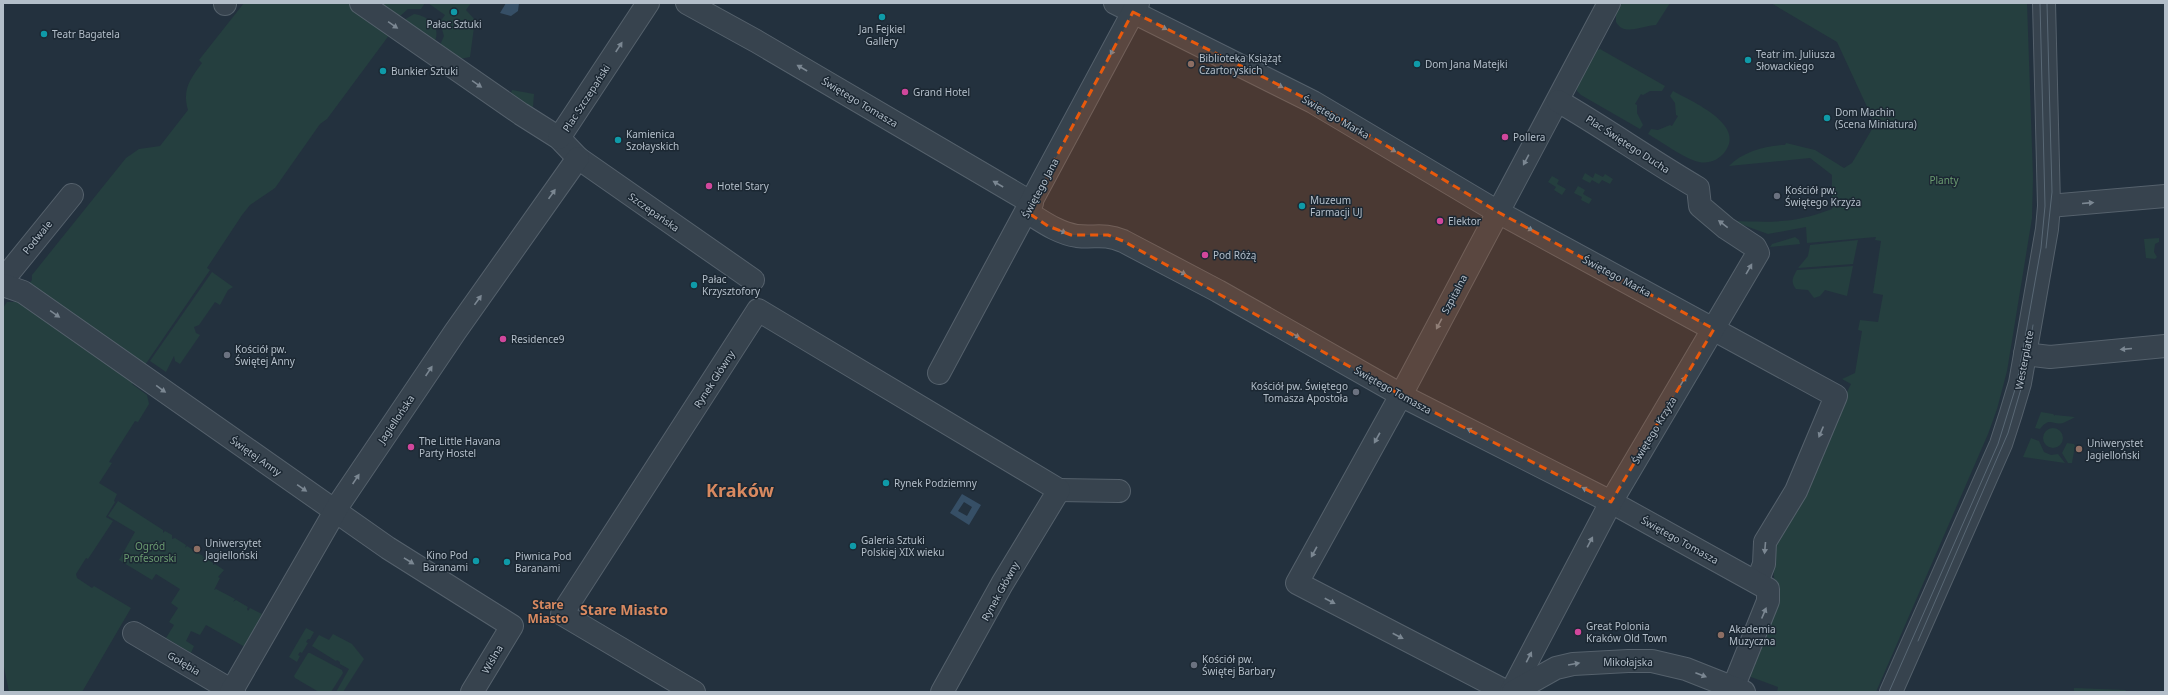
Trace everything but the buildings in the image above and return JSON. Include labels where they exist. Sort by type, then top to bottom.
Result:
[{"type":"street","name":"Plac Szczepański","points":[[361,3],[445,62],[559,138],[648,3]]},
{"type":"street","name":"Świętego Tomasza","points":[[687,3],[763,45],[1030,208],[1059,231],[1082,236],[1108,235],[1123,241],[1218,291],[1401,395],[1611,502],[1757,582]]},
{"type":"street","name":"Szpitalna","points":[[1507,692],[1297,583],[1401,395],[1609,3]]},
{"type":"street","name":"Westerplatte","points":[[1891,692],[2001,444],[2016,399],[2047,229],[2049,206],[2044,3]]},
{"type":"street","name":"Świętego Jana","points":[[939,373],[1030,208],[1128,6]]},
{"type":"street","name":"Świętego Marka","points":[[1128,6],[1313,102],[1498,212],[1836,396],[1796,491],[1765,542],[1764,564],[1757,582]]},
{"type":"street","name":"Plac Świętego Ducha","points":[[1558,100],[1614,133],[1647,157],[1698,188]]},
{"type":"street","name":"Szczepańska","points":[[559,138],[578,158],[753,280]]},
{"type":"street","name":"Jagiellońska","points":[[233,692],[335,511],[455,332],[578,158]]},
{"type":"street","name":"Świętego Krzyża","points":[[1512,692],[1611,502],[1758,253],[1755,247],[1726,228],[1700,206],[1698,188]]},
{"type":"street","name":"Podwale","points":[[3,280],[72,195]]},
{"type":"street","points":[[2049,206],[2165,196]]},
{"type":"street","name":"Świętej Anny","points":[[3,285],[23,292],[230,446],[335,511],[388,548],[512,626]]},
{"type":"street","name":"Rynek Główny","points":[[694,692],[562,614],[758,310],[1059,490],[1118,492]]},
{"type":"street","points":[[2025,354],[2050,356],[2165,346]]},
{"type":"street","name":"Rynek Główny","points":[[942,692],[1002,584],[1059,490]]},
{"type":"street","points":[[1738,690],[1768,601],[1768,589],[1757,582]]},
{"type":"street","name":"Wiślna","points":[[472,692],[512,626]]},
{"type":"street","name":"Gołębia","points":[[134,633],[233,692]]},
{"type":"street","name":"Mikołajska","points":[[1512,692],[1556,668],[1573,664],[1628,661],[1663,663],[1686,669],[1738,690]]},
{"type":"highlighted area","points":[[1133,12],[1313,102],[1498,212],[1714,329],[1611,502],[1410,400],[1123,241],[1108,235],[1071,235],[1048,226],[1027,212]]},
{"type":"green space","points":[[244,3],[425,3],[421,9],[408,9],[399,17],[387,38],[327,119],[320,124],[275,188],[250,205],[242,215],[207,268],[210,270],[132,384],[147,395],[149,404],[138,422],[135,421],[109,462],[112,463],[99,483],[117,494],[114,501],[115,502],[106,517],[113,521],[88,559],[86,558],[76,574],[77,578],[92,588],[94,586],[131,608],[82,692],[9,692],[3,662],[3,308],[7,302],[15,302],[32,280],[32,275],[126,158],[139,149],[160,146],[188,110],[186,96],[188,85],[202,63],[199,60]]},
{"type":"green space","points":[[428,3],[471,3],[466,10],[475,20],[470,57],[460,59],[440,45],[444,36],[440,22],[445,15]]},
{"type":"green space","points":[[1622,3],[1670,3],[1656,25],[1629,30],[1624,29],[1616,22],[1616,15]]},
{"type":"green space","name":"Planty","points":[[1771,3],[2027,3],[2033,177],[2032,218],[2007,371],[1997,409],[1988,434],[1876,692],[1777,692],[1778,687],[1743,674],[1776,598],[1771,546],[1851,384],[1842,379],[1855,373],[1862,331],[1858,330],[1860,320],[1878,322],[1883,295],[1873,293],[1881,241],[1875,240],[1876,237],[1807,243],[1806,227],[1768,234],[1732,221],[1771,222],[1794,220],[1832,209],[1832,175],[1810,158],[1729,166],[1734,161],[1755,150],[1770,146],[1785,145],[1786,143],[1815,150],[1844,168],[1852,163],[1875,124],[1837,42]]},
{"type":"green space","points":[[414,14],[428,19],[435,26],[435,41],[404,20]]},
{"type":"green space","points":[[1600,49],[1665,86],[1662,91],[1650,91],[1643,95],[1641,94],[1635,104],[1637,105],[1637,113],[1643,125],[1640,129],[1581,95],[1577,91],[1577,86],[1597,50]]},
{"type":"green space","points":[[512,90],[534,94],[533,107],[531,108],[511,93]]},
{"type":"green space","points":[[1673,91],[1714,115],[1723,124],[1729,133],[1729,143],[1724,153],[1719,158],[1706,162],[1693,160],[1680,154],[1648,134],[1651,129],[1658,130],[1670,125],[1672,126],[1678,116],[1676,115],[1675,103],[1670,96]]},
{"type":"green space","points":[[1585,173],[1593,178],[1595,173],[1603,177],[1605,174],[1613,179],[1610,184],[1602,180],[1599,184],[1592,180],[1590,183],[1582,179]]},
{"type":"green space","points":[[1552,176],[1559,180],[1557,184],[1566,189],[1562,195],[1554,190],[1556,187],[1548,182]]},
{"type":"green space","points":[[1578,186],[1585,190],[1583,194],[1592,199],[1589,204],[1581,200],[1582,197],[1574,193]]},
{"type":"green space","points":[[1795,237],[1799,240],[1800,244],[1770,247],[1772,244]]},
{"type":"green space","points":[[2159,238],[2159,242],[2155,244],[2154,252],[2157,257],[2155,259],[2146,258],[2144,239]]},
{"type":"green space","points":[[1858,240],[1853,264],[1798,268],[1808,256],[1810,245]]},
{"type":"green space","points":[[1853,266],[1847,296],[1825,290],[1820,296],[1814,298],[1808,290],[1796,289],[1793,284],[1793,277],[1797,270]]},
{"type":"green space","points":[[212,272],[233,287],[228,290],[220,305],[215,302],[199,325],[194,327],[196,333],[200,335],[180,364],[175,361],[174,356],[166,372],[150,361]]},
{"type":"green space","points":[[2041,412],[2053,414],[2055,416],[2075,417],[2060,424],[2049,422],[2043,425],[2040,429],[2035,428]]},
{"type":"green space","points":[[2049,428],[2057,428],[2063,434],[2063,442],[2057,448],[2049,448],[2043,442],[2043,434]]},
{"type":"green space","points":[[2031,438],[2039,441],[2044,452],[2051,455],[2058,454],[2065,463],[2023,457]]},
{"type":"green space","points":[[2067,443],[2074,444],[2075,446],[2072,463],[2068,463],[2062,453]]},
{"type":"green space","name":"Ogród Profesorski","points":[[118,501],[163,530],[163,533],[165,531],[172,535],[172,539],[175,538],[186,545],[185,548],[187,546],[203,556],[202,558],[204,557],[213,563],[213,565],[215,564],[224,570],[218,577],[220,578],[214,590],[216,589],[235,599],[233,602],[236,600],[248,607],[248,611],[250,608],[262,614],[245,647],[206,625],[200,635],[191,631],[186,641],[194,646],[191,653],[166,638],[174,625],[169,622],[178,608],[171,603],[180,589],[156,574],[152,580],[119,560],[135,532],[108,516]]},
{"type":"green space","points":[[306,628],[314,632],[310,639],[306,642],[308,643],[302,653],[300,652],[298,655],[300,656],[297,662],[289,657]]},
{"type":"green space","points":[[333,634],[352,644],[364,659],[343,692],[336,692],[349,669],[340,664],[337,660],[336,661],[312,646],[319,635],[329,640]]},
{"type":"green space","points":[[308,653],[342,670],[343,673],[331,692],[319,692],[295,678],[294,676]]},
{"type":"green space","points":[[2074,688],[2126,690],[2125,692],[2074,692]]},
{"type":"water","points":[[506,3],[519,3],[518,11],[511,16],[500,13]]},
{"type":"water","points":[[962,494],[981,505],[969,525],[950,513]],"holes":[[[964,502],[972,507],[967,516],[958,511]]]},
{"type":"tram line","points":[[1889,692],[1998,444],[2017,383],[2041,248],[2045,206],[2040,3]]},
{"type":"tram line","points":[[2046,248],[2052,192],[2047,3]]},
{"type":"tram line","points":[[1918,641],[2008,433],[2023,382],[2033,325]]},
{"type":"place","name":"Pałac Sztuki","points":[[454,12]]},
{"type":"place","name":"Jan Fejkiel Gallery","points":[[882,17]]},
{"type":"place","name":"Teatr Bagatela","points":[[44,34]]},
{"type":"place","name":"Teatr im. Juliusza Słowackiego","points":[[1748,60]]},
{"type":"place","name":"Biblioteka Książąt Czartoryskich","points":[[1191,64]]},
{"type":"place","name":"Dom Jana Matejki","points":[[1417,64]]},
{"type":"place","name":"Bunkier Sztuki","points":[[383,71]]},
{"type":"place","name":"Grand Hotel","points":[[905,92]]},
{"type":"place","name":"Dom Machin (Scena Miniatura)","points":[[1827,118]]},
{"type":"place","name":"Pollera","points":[[1505,137]]},
{"type":"place","name":"Kamienica Szołayskich","points":[[618,140]]},
{"type":"place","name":"Hotel Stary","points":[[709,186]]},
{"type":"place","name":"Kościół pw. Świętego Krzyża","points":[[1777,196]]},
{"type":"place","name":"Muzeum Farmacji UJ","points":[[1302,206]]},
{"type":"place","name":"Elektor","points":[[1440,221]]},
{"type":"place","name":"Pod Różą","points":[[1205,255]]},
{"type":"place","name":"Pałac Krzysztofory","points":[[694,285]]},
{"type":"place","name":"Residence9","points":[[503,339]]},
{"type":"place","name":"Kościół pw. Świętej Anny","points":[[227,355]]},
{"type":"place","name":"Kościół pw. Świętego Tomasza Apostoła","points":[[1356,392]]},
{"type":"place","name":"The Little Havana Party Hostel","points":[[411,447]]},
{"type":"place","name":"Uniwerystet Jagielloński","points":[[2079,449]]},
{"type":"place","name":"Rynek Podziemny","points":[[886,483]]},
{"type":"place","name":"Galeria Sztuki Polskiej XIX wieku","points":[[853,546]]},
{"type":"place","name":"Uniwersytet Jagielloński","points":[[197,549]]},
{"type":"place","name":"Kino Pod Baranami","points":[[476,561]]},
{"type":"place","name":"Piwnica Pod Baranami","points":[[507,562]]},
{"type":"place","name":"Great Polonia Kraków Old Town","points":[[1578,632]]},
{"type":"place","name":"Akademia Muzyczna","points":[[1721,635]]},
{"type":"place","name":"Kościół pw. Świętej Barbary","points":[[1194,665]]},
{"type":"district","name":"Kraków","points":[[740,490]]},
{"type":"district","name":"Stare Miasto","points":[[624,609]]},
{"type":"district","name":"Stare Miasto","points":[[548,611]]}]
